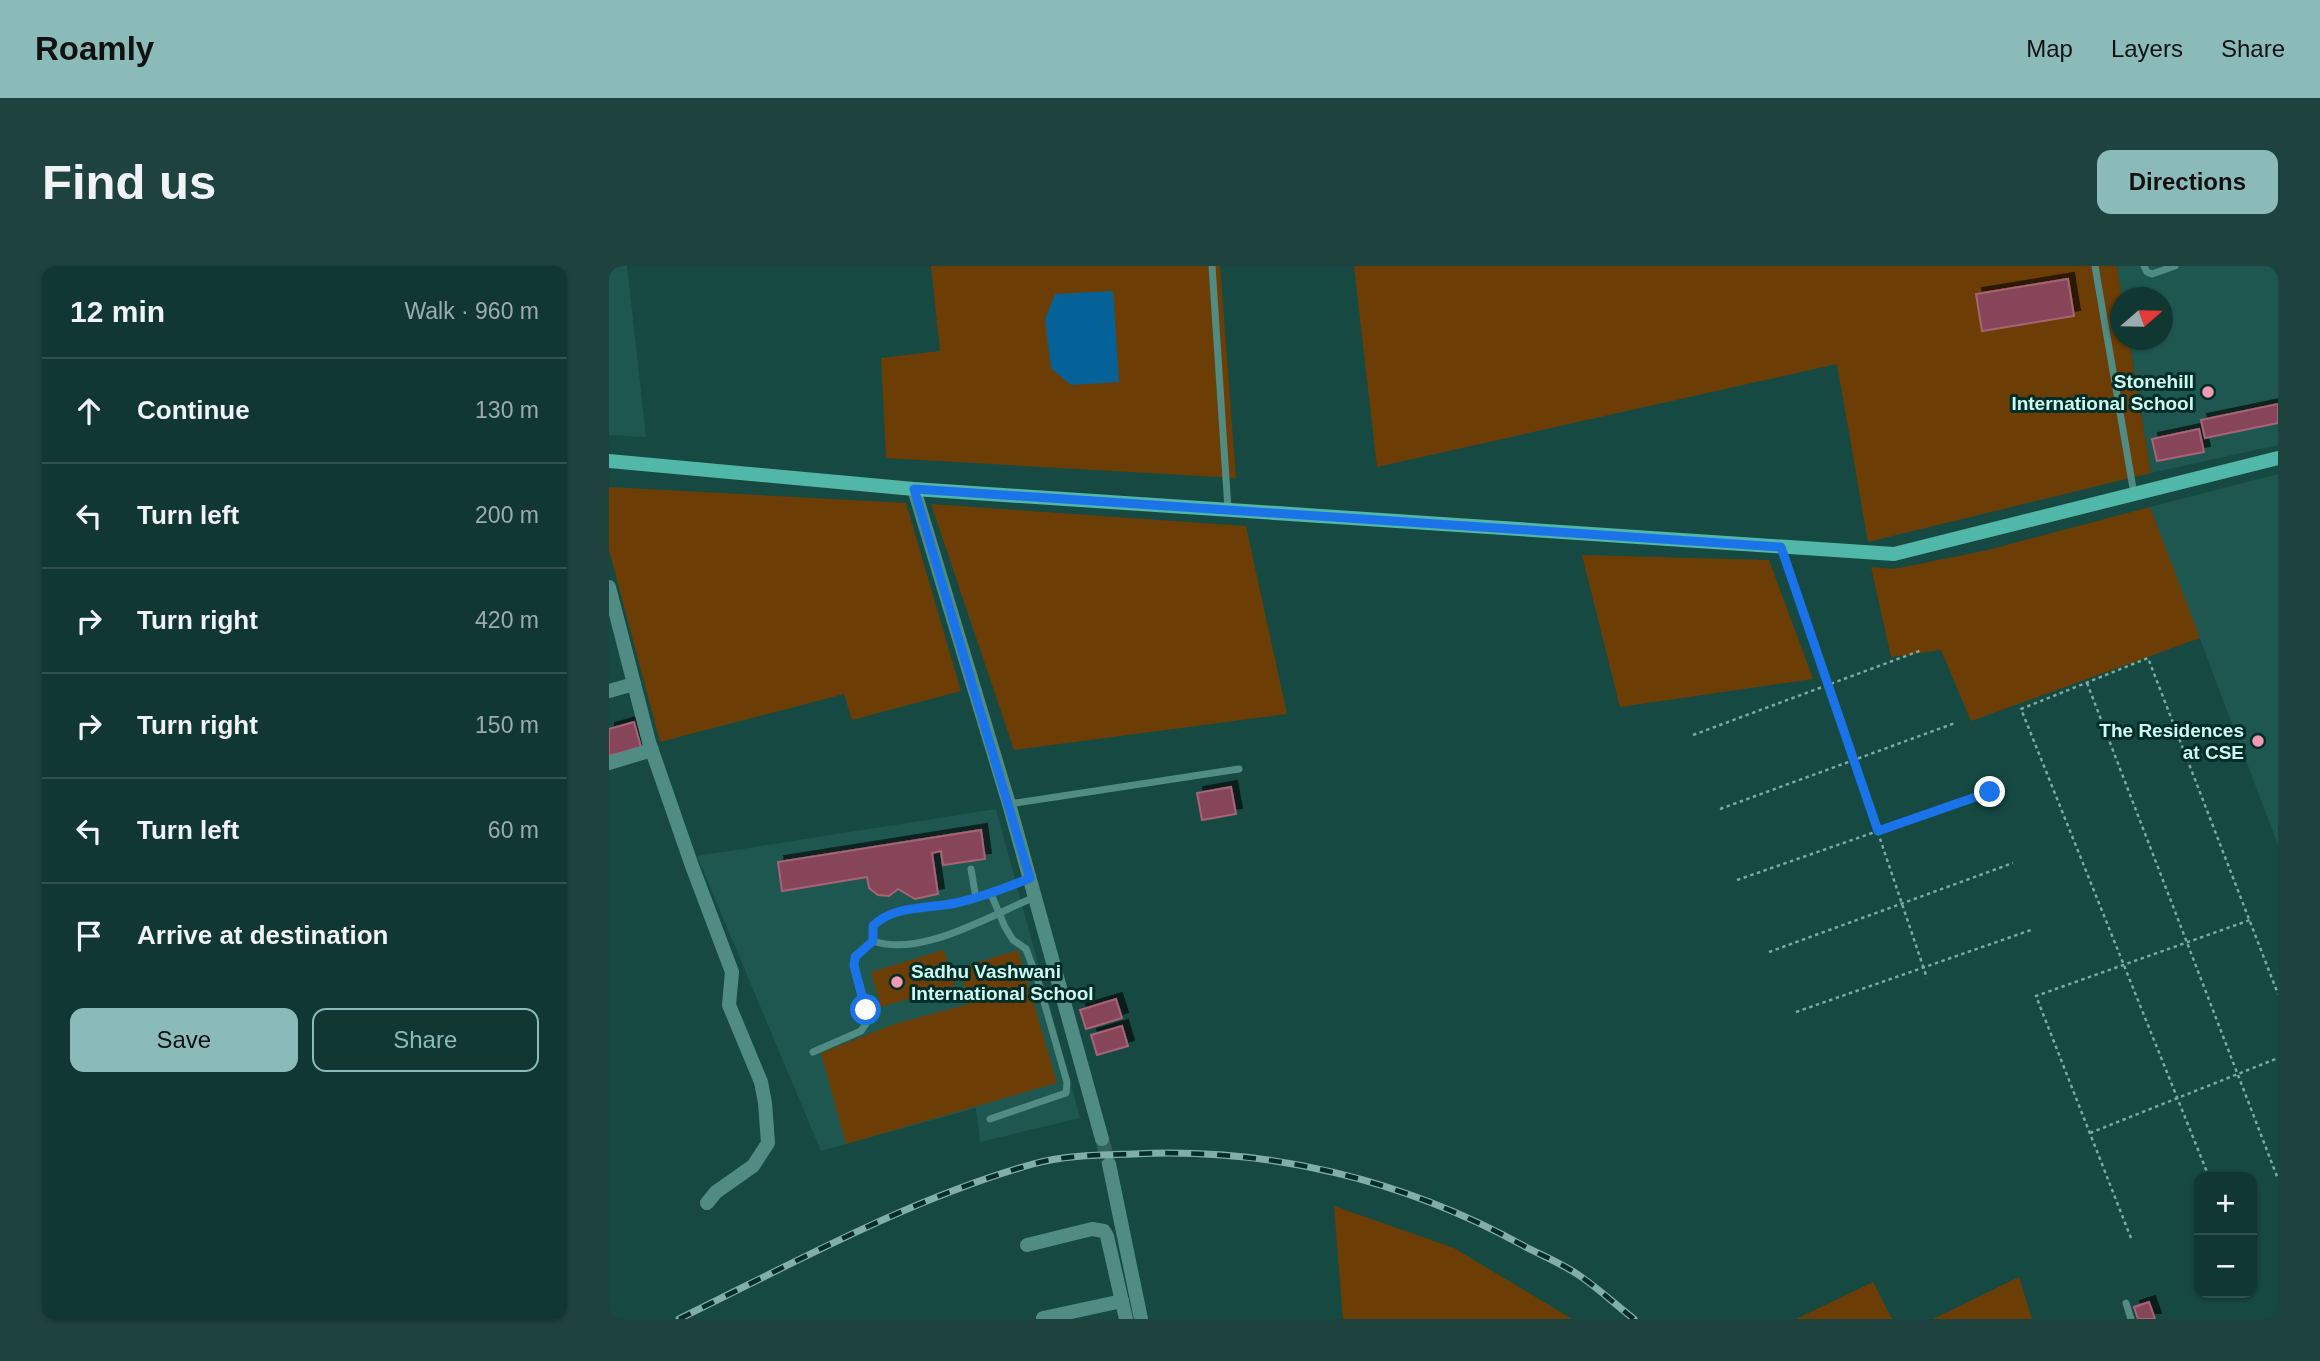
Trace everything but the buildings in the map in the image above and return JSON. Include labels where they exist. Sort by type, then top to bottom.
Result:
[{"type":"main road","points":[[609,461],[914,489],[1894,554],[2278,458]]},
{"type":"street","points":[[914,489],[1009,804],[1102,1139]]},
{"type":"street","points":[[609,587],[652,750],[732,972],[729,1005],[761,1082],[765,1103],[768,1143],[753,1166],[716,1192],[706,1203]]},
{"type":"street","points":[[609,691],[634,684]]},
{"type":"street","points":[[609,763],[652,750]]},
{"type":"street","points":[[1109,1164],[1141,1319]]},
{"type":"street","points":[[1027,1245],[1092,1229],[1104,1231],[1126,1319]]},
{"type":"street","points":[[1043,1318],[1122,1301]]},
{"type":"lane","points":[[1212,266],[1228,510]]},
{"type":"lane","points":[[2095,266],[2134,494]]},
{"type":"lane","points":[[2144,266],[2147,272],[2152,274],[2175,266]]},
{"type":"lane","points":[[1009,804],[1239,769]]},
{"type":"lane","points":[[971,869],[976,898]]},
{"type":"lane","points":[[813,1052],[861,1031],[867,1022],[854,966],[855,957],[873,941],[873,926],[883,916],[976,898],[1030,878]]},
{"type":"lane","points":[[990,1119],[1066,1093],[1067,1082],[1026,949],[1013,940],[997,913],[991,894]]},
{"type":"lane","points":[[873,941],[887,946],[923,941],[970,928],[1035,897]]},
{"type":"lane","points":[[2126,1303],[2131,1319]]},
{"type":"path","points":[[1781,547],[1927,978]]},
{"type":"path","points":[[1693,735],[1922,650]]},
{"type":"path","points":[[2207,1172],[2021,709],[2148,658],[2278,994]]},
{"type":"path","points":[[2087,683],[2278,1179]]},
{"type":"path","points":[[1720,809],[1955,723]]},
{"type":"path","points":[[1737,880],[1990,792]]},
{"type":"path","points":[[1769,952],[2013,863]]},
{"type":"path","points":[[2131,1238],[2036,996],[2249,920]]},
{"type":"path","points":[[1796,1012],[2031,930]]},
{"type":"path","points":[[2090,1133],[2278,1058]]},
{"type":"shaded area","points":[[609,266],[627,266],[646,437],[609,435]]},
{"type":"shaded area","points":[[931,266],[1220,266],[1236,478],[886,458],[881,358],[940,351]]},
{"type":"shaded area","points":[[1354,266],[2117,266],[2120,287],[2110,287],[2110,350],[2131,350],[2151,473],[1868,542],[1837,364],[1377,467]]},
{"type":"shaded area","name":"Stonehill International School","points":[[2117,266],[2278,266],[2278,445],[2151,473],[2131,350],[2173,350],[2173,287],[2120,287]]},
{"type":"shaded area","name":"The Residences at CSE","points":[[2278,474],[2278,845],[2150,507]]},
{"type":"shaded area","points":[[609,487],[906,503],[961,691],[852,720],[844,694],[660,742],[609,550]]},
{"type":"shaded area","points":[[931,504],[1246,526],[1287,714],[1014,750]]},
{"type":"shaded area","points":[[2150,507],[2200,638],[1971,721],[1941,650],[1891,657],[1871,567],[1894,569],[1988,550]]},
{"type":"shaded area","points":[[1582,555],[1769,560],[1813,679],[1620,707]]},
{"type":"shaded area","name":"Sadhu Vashwani International School","points":[[996,809],[1080,1118],[980,1142],[976,1108],[821,1151],[697,856]]},
{"type":"shaded area","points":[[944,950],[955,985],[881,1007],[871,972]]},
{"type":"shaded area","points":[[1018,950],[1057,1083],[846,1144],[821,1053],[895,1024],[969,1004],[959,968]]},
{"type":"shaded area","points":[[1334,1206],[1454,1248],[1572,1319],[1343,1319]]},
{"type":"shaded area","points":[[2019,1277],[2032,1319],[1933,1319]]},
{"type":"shaded area","points":[[1873,1282],[1892,1319],[1796,1319]]},
{"type":"water","points":[[1113,291],[1119,382],[1071,385],[1051,368],[1045,320],[1055,294]]},
{"type":"tunnel","points":[[1102,1139],[1109,1164]]},
{"type":"railway","points":[[679,1319],[853,1234],[987,1178],[1033,1164],[1070,1157],[1184,1153],[1235,1156],[1335,1173],[1432,1203],[1567,1268],[1634,1319]]},
{"type":"place","name":"Stonehill International School","points":[[2208,392]]},
{"type":"place","name":"The Residences at CSE","points":[[2258,741]]},
{"type":"place","name":"Sadhu Vashwani International School","points":[[897,982]]},
{"type":"route","points":[[866,1010],[854,966],[855,957],[873,941],[873,926],[883,916],[991,894],[1030,878],[914,489],[1781,547],[1878,831],[1990,792]]}]
